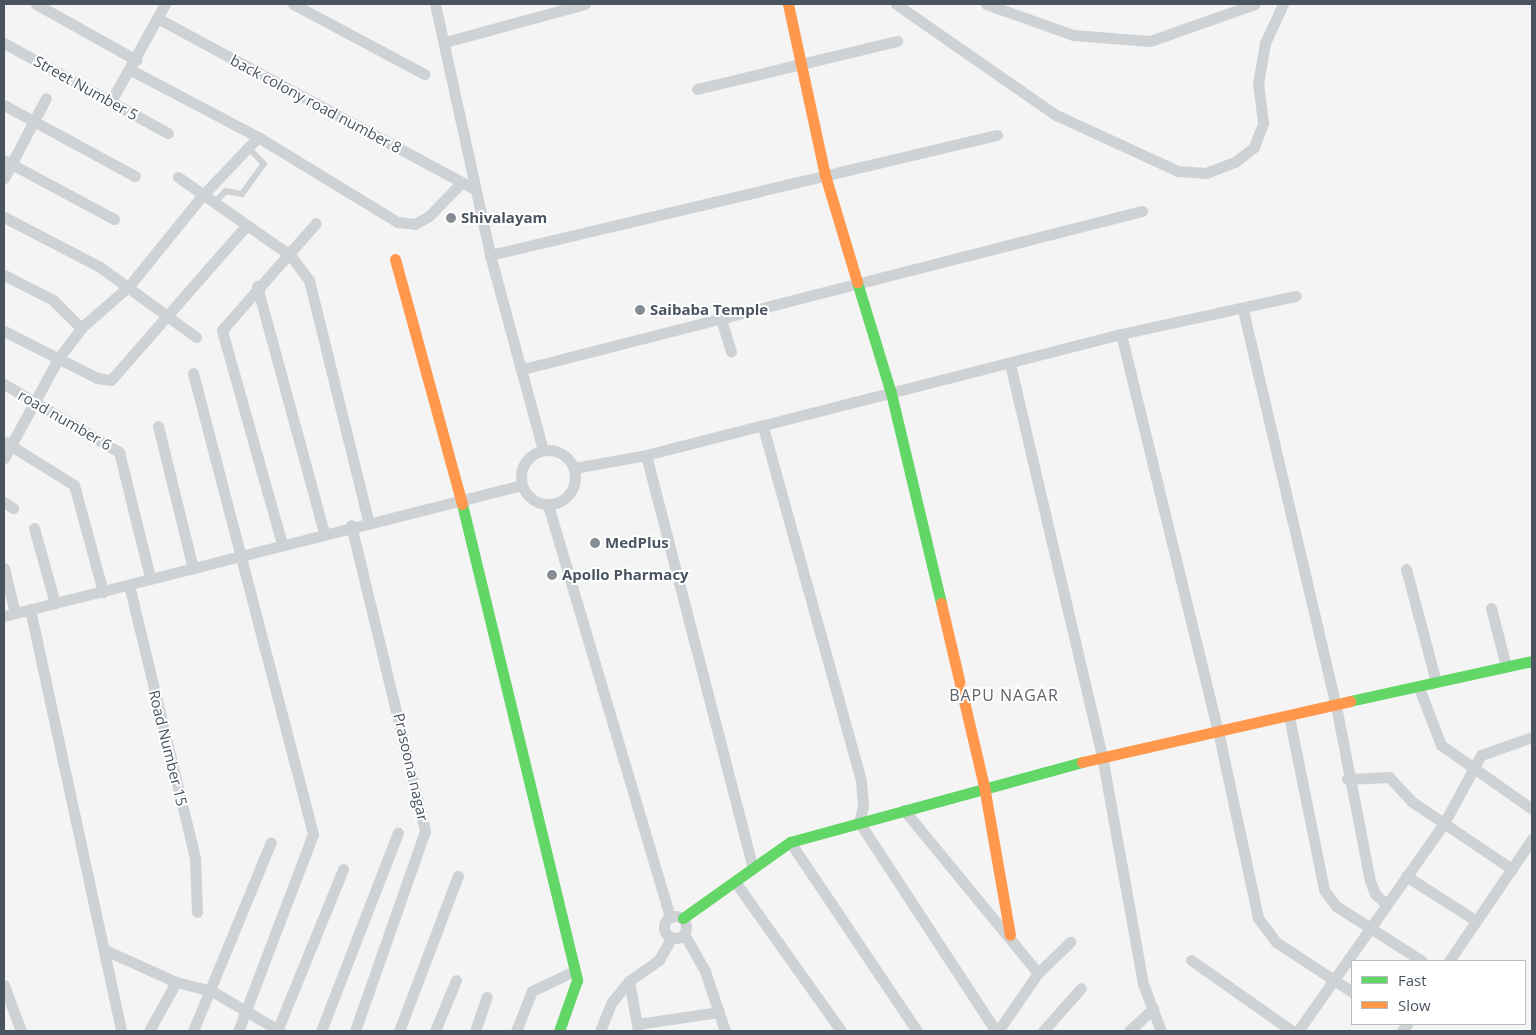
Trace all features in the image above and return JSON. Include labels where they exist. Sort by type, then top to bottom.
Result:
[{"type":"street","points":[[36,4],[133,65],[258,137],[398,222],[415,224],[429,216],[461,183]]},
{"type":"street","points":[[111,101],[133,65],[165,4]]},
{"type":"street","points":[[293,4],[424,74]]},
{"type":"street","points":[[435,4],[445,42],[490,255],[543,450]]},
{"type":"street","points":[[445,42],[586,4]]},
{"type":"street","points":[[788,4],[804,66],[825,175],[891,393],[984,786],[1010,935]]},
{"type":"street","points":[[896,4],[1056,115],[1178,171],[1206,173],[1235,162],[1254,147],[1263,123],[1258,84],[1265,43],[1283,4]]},
{"type":"street","points":[[986,4],[1073,35],[1150,41],[1255,4]]},
{"type":"street","name":"back colony road number 8","points":[[157,18],[475,189]]},
{"type":"street","points":[[697,90],[804,66],[897,41]]},
{"type":"street","name":"Street Number 5","points":[[4,43],[168,133]]},
{"type":"street","points":[[4,178],[7,162],[46,98]]},
{"type":"street","points":[[4,105],[135,176]]},
{"type":"street","points":[[490,255],[997,135]]},
{"type":"street","points":[[4,458],[7,443],[58,359],[81,328],[129,286],[202,196],[258,137]]},
{"type":"street","points":[[7,162],[114,219]]},
{"type":"street","points":[[178,177],[213,204],[290,255],[314,291],[368,520]]},
{"type":"street","points":[[522,369],[1142,211]]},
{"type":"street","points":[[4,217],[129,286],[196,337]]},
{"type":"street","points":[[282,544],[222,333],[224,323],[257,286],[290,255],[316,223]]},
{"type":"street","points":[[4,331],[58,359],[111,380],[246,226]]},
{"type":"street","points":[[395,259],[461,499],[572,972],[577,980],[559,1031]]},
{"type":"street","points":[[4,275],[53,300],[81,328]]},
{"type":"street","points":[[257,286],[324,532]]},
{"type":"street","points":[[574,468],[646,455],[1010,364],[1120,334],[1243,310],[1296,296]]},
{"type":"street","points":[[1243,310],[1336,706],[1347,779],[1370,881],[1375,894],[1386,904]]},
{"type":"street","points":[[721,319],[731,351]]},
{"type":"street","points":[[1120,334],[1218,731],[1258,918],[1276,942],[1351,991]]},
{"type":"street","points":[[1010,364],[1102,756],[1132,935],[1152,1009],[1161,1031]]},
{"type":"street","points":[[192,373],[237,554],[313,834],[238,1031]]},
{"type":"street","name":"road number 6","points":[[4,384],[119,452],[150,577]]},
{"type":"street","points":[[158,426],[192,564]]},
{"type":"street","points":[[763,427],[861,781],[864,806],[859,822]]},
{"type":"street","points":[[7,443],[74,485],[103,592]]},
{"type":"street","points":[[543,450],[562,453],[574,468],[572,490],[548,505],[535,500],[522,485],[525,462],[543,450]]},
{"type":"street","points":[[646,455],[753,868]]},
{"type":"street","points":[[4,568],[9,614],[129,585],[192,564],[282,544],[368,520],[522,485]]},
{"type":"street","points":[[548,505],[670,917],[664,930],[672,937]]},
{"type":"street","name":"Prasoona nagar","points":[[351,526],[426,831],[355,1031]]},
{"type":"street","points":[[34,528],[55,603]]},
{"type":"street","points":[[1406,569],[1436,682]]},
{"type":"street","name":"Road Number 15","points":[[129,585],[195,858],[197,912]]},
{"type":"street","points":[[1491,608],[1506,666]]},
{"type":"street","points":[[30,609],[121,1031]]},
{"type":"street","points":[[670,917],[683,918],[736,883],[753,868],[790,842],[984,786],[1102,756],[1419,688],[1436,682],[1532,660]]},
{"type":"street","points":[[1419,688],[1436,738],[1472,769],[1532,809]]},
{"type":"street","points":[[1289,716],[1324,890],[1336,906],[1420,960]]},
{"type":"street","points":[[1298,1031],[1443,825],[1472,769],[1490,748],[1532,737]]},
{"type":"street","points":[[1347,779],[1389,777],[1401,793],[1443,825],[1512,868]]},
{"type":"street","points":[[904,810],[1010,935],[1038,973]]},
{"type":"street","points":[[859,822],[997,1031],[1038,973],[1070,942]]},
{"type":"street","points":[[321,1031],[398,832]]},
{"type":"street","points":[[1450,960],[1474,920],[1532,839]]},
{"type":"street","points":[[193,1031],[212,991],[271,842]]},
{"type":"street","points":[[790,842],[917,1031]]},
{"type":"street","points":[[105,950],[176,982],[212,991],[279,1031],[343,870]]},
{"type":"street","points":[[399,1031],[458,876]]},
{"type":"street","points":[[1406,876],[1474,920]]},
{"type":"street","points":[[736,883],[841,1031]]},
{"type":"street","points":[[683,918],[684,934],[705,971],[725,1031]]},
{"type":"street","points":[[600,1031],[612,1002],[628,981],[660,960],[672,937],[684,934]]},
{"type":"street","points":[[1191,960],[1292,1031]]},
{"type":"street","points":[[516,1031],[532,991],[572,972]]},
{"type":"street","points":[[435,1031],[456,980]]},
{"type":"street","points":[[628,981],[638,1027],[719,1012]]},
{"type":"street","points":[[149,1031],[176,982]]},
{"type":"street","points":[[4,985],[21,1031]]},
{"type":"street","points":[[1043,1031],[1081,988]]},
{"type":"street","points":[[475,1031],[487,997]]},
{"type":"street","points":[[1129,1031],[1152,1009]]},
{"type":"lane","points":[[213,204],[226,192],[242,194],[264,164],[248,148]]},
{"type":"traffic: fast","points":[[857,282],[891,393],[941,603]]},
{"type":"traffic: fast","points":[[462,504],[577,980],[559,1031]]},
{"type":"traffic: fast","points":[[1350,701],[1532,661]]},
{"type":"traffic: fast","points":[[683,918],[790,842],[1082,762]]},
{"type":"traffic: slow","points":[[788,4],[825,175],[857,282]]},
{"type":"traffic: slow","points":[[395,259],[462,504]]},
{"type":"traffic: slow","points":[[941,603],[984,786],[1010,935]]},
{"type":"traffic: slow","points":[[1082,762],[1350,701]]},
{"type":"place","name":"Shivalayam","points":[[451,218]]},
{"type":"place","name":"Saibaba Temple","points":[[640,310]]},
{"type":"place","name":"MedPlus","points":[[595,543]]},
{"type":"place","name":"Apollo Pharmacy","points":[[552,575]]},
{"type":"district","name":"BAPU NAGAR","points":[[1004,695]]}]
